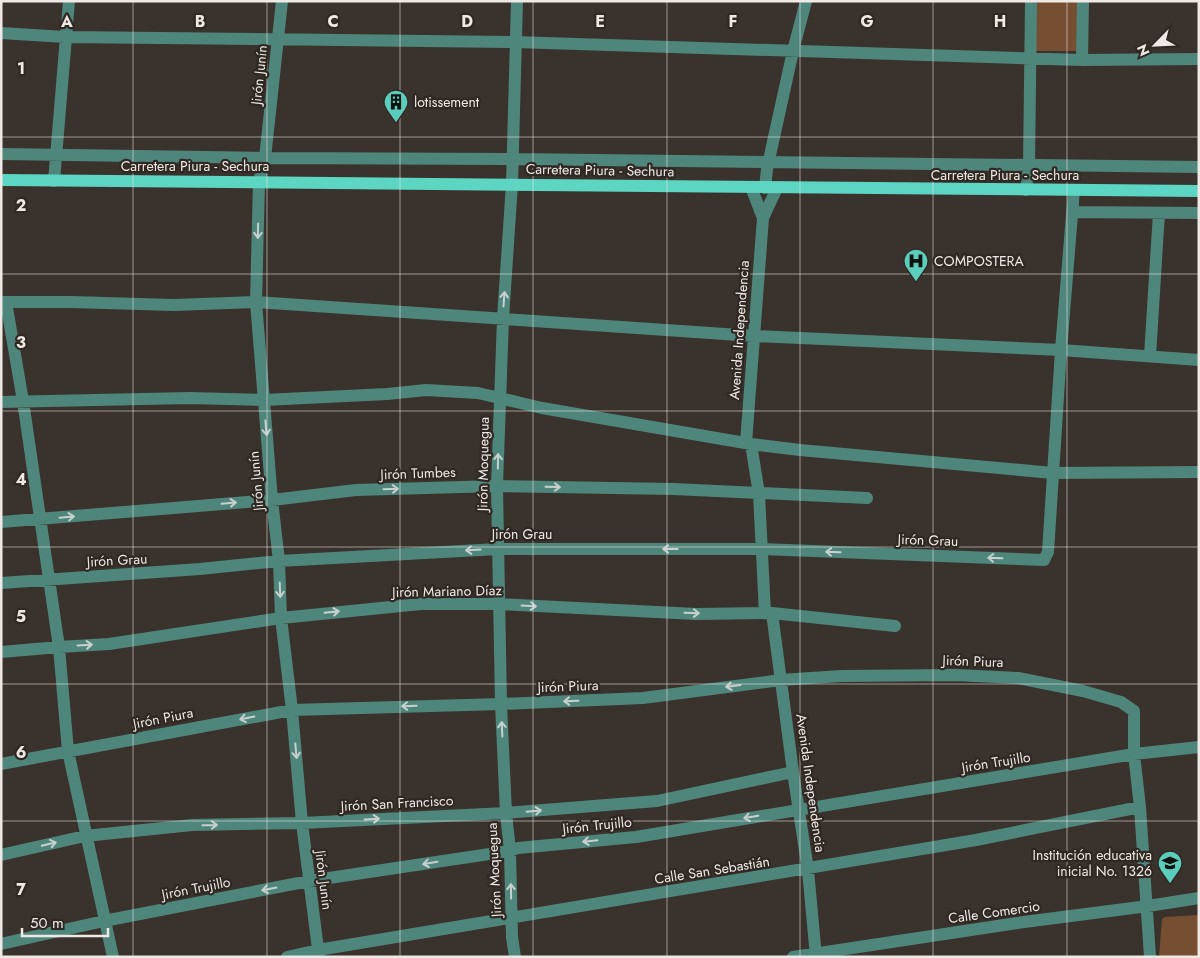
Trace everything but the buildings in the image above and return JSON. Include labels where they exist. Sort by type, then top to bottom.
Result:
[{"type":"main road","name":"Carretera Piura - Sechura","points":[[1,180],[1199,191]]},
{"type":"street","points":[[54,180],[69,1]]},
{"type":"street","name":"Jirón Junín","points":[[282,1],[265,158],[259,182],[256,302],[272,500],[279,561],[281,618],[292,710],[302,823],[319,954]]},
{"type":"street","name":"Jirón Moquegua","points":[[514,957],[501,704],[497,486],[499,397],[512,184],[516,1]]},
{"type":"street","points":[[796,38],[801,1]]},
{"type":"street","points":[[796,38],[806,1]]},
{"type":"street","points":[[1026,190],[1029,165],[1031,1]]},
{"type":"street","points":[[1082,60],[1083,1]]},
{"type":"street","points":[[1,33],[65,37],[515,42],[1082,60],[1199,59]]},
{"type":"street","name":"Avenida Independencia","points":[[796,38],[769,162],[771,188],[763,218],[754,336],[749,444],[759,494],[762,549],[769,613],[781,680],[808,870],[816,955]]},
{"type":"street","points":[[1,154],[1199,167]]},
{"type":"street","name":"Avenida Independencia","points":[[751,187],[763,218]]},
{"type":"street","points":[[1052,474],[1074,190]]},
{"type":"street","points":[[1072,212],[1199,213]]},
{"type":"street","points":[[1150,356],[1159,213]]},
{"type":"street","points":[[113,957],[68,751],[49,579],[23,401],[3,302],[174,305],[256,302],[754,336],[1061,350],[1199,360]]},
{"type":"street","points":[[1,402],[190,398],[264,400],[387,394],[426,390],[478,392],[542,408],[749,444],[1052,474],[1199,472]]},
{"type":"street","name":"Jirón Grau","points":[[1,583],[200,570],[279,561],[498,548],[762,549],[1044,560],[1048,552],[1052,474]]},
{"type":"street","name":"Jirón Tumbes","points":[[1,522],[272,500],[356,490],[497,486],[674,489],[867,498]]},
{"type":"street","name":"Jirón Mariano Díaz","points":[[1,652],[109,644],[281,618],[421,604],[499,604],[696,614],[769,613],[895,626]]},
{"type":"street","name":"Jirón Piura","points":[[1,764],[292,710],[643,698],[781,680],[841,676],[956,674],[1018,678],[1083,691],[1121,702],[1134,711],[1134,754]]},
{"type":"street","name":"Jirón Trujillo","points":[[1,944],[104,921],[309,882],[510,851],[518,848],[636,837],[1134,754],[1199,747]]},
{"type":"street","points":[[1134,754],[1148,906],[1150,957]]},
{"type":"street","name":"Jirón San Francisco","points":[[1,855],[86,836],[192,825],[302,823],[506,813],[656,801],[793,772]]},
{"type":"street","name":"Calle San Sebastián","points":[[287,957],[319,954],[512,918],[808,870],[976,840],[1140,807]]},
{"type":"street","name":"Calle Comercio","points":[[793,957],[1199,898]]},
{"type":"street","points":[[1,952],[2,957]]},
{"type":"shaded area","points":[[1035,1],[1079,1],[1078,51],[1034,51]]},
{"type":"shaded area","points":[[1199,915],[1199,957],[1159,957],[1162,919],[1165,917]]},
{"type":"place","name":"lotissement","points":[[396,123]]},
{"type":"place","name":"COMPOSTERA","points":[[916,282]]},
{"type":"place","name":"Institución educativa inicial No. 1326","points":[[1170,884]]}]
